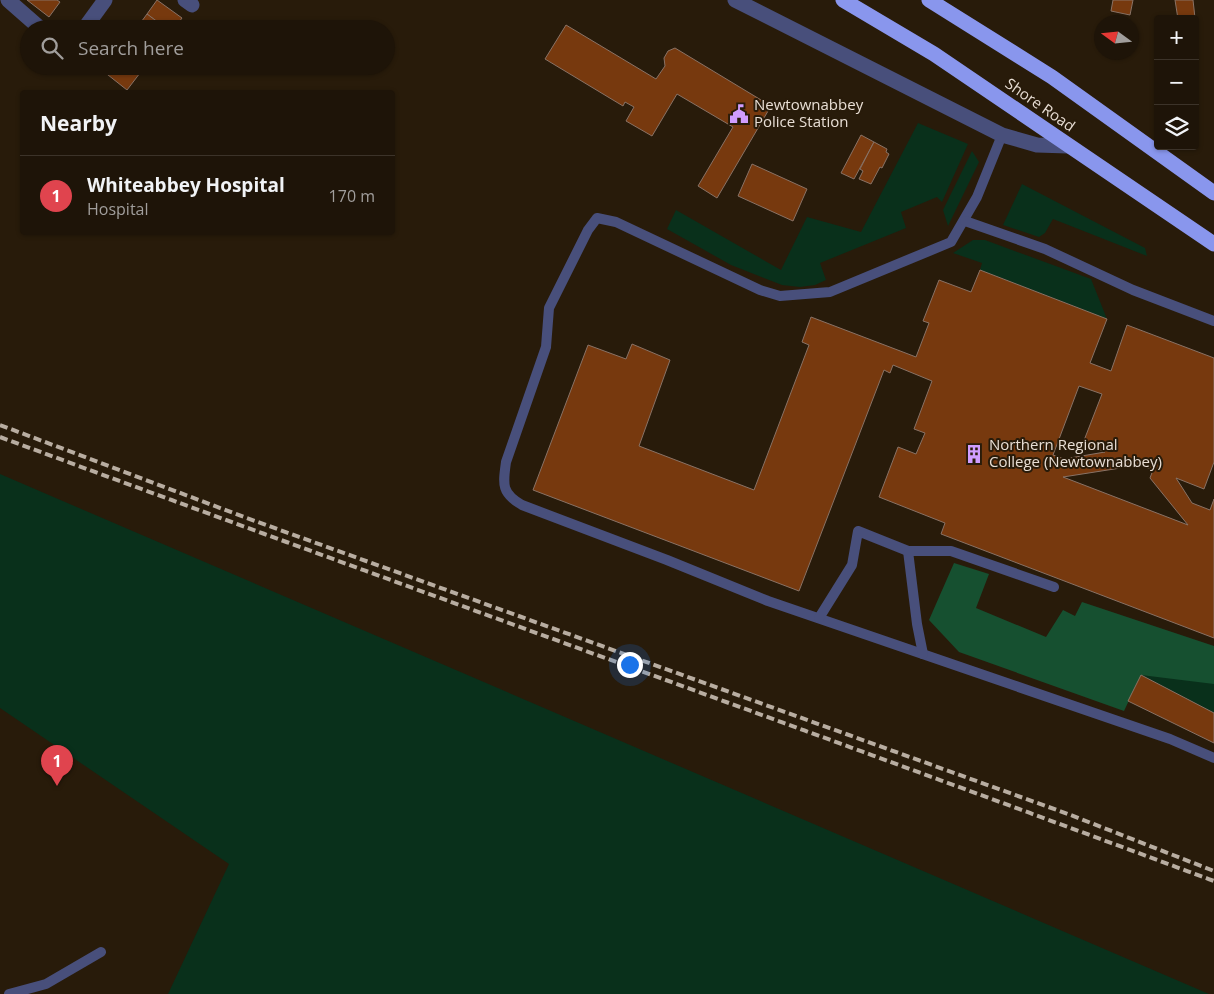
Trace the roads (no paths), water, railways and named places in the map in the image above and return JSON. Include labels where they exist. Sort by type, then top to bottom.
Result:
[{"type":"highway","name":"Shore Road","points":[[843,0],[934,54],[1214,244]]},
{"type":"highway","name":"Shore Road","points":[[930,0],[1052,77],[1214,192]]},
{"type":"street","points":[[8,0],[31,20]]},
{"type":"street","points":[[91,20],[105,0]]},
{"type":"street","points":[[735,0],[1002,135],[1037,144],[1068,146]]},
{"type":"lane","points":[[1002,135],[977,198],[951,242],[830,292],[780,296],[760,290],[616,222],[597,218],[588,230],[549,308],[546,347],[506,462],[504,481],[506,492],[511,499],[522,505],[768,601],[1170,739],[1214,758]]},
{"type":"lane","points":[[965,221],[1045,249],[1133,290],[1214,321]]},
{"type":"lane","points":[[819,618],[852,565],[858,531],[908,551],[951,551],[1054,587]]},
{"type":"lane","points":[[908,551],[917,624],[923,654]]},
{"type":"lane","points":[[9,994],[46,984],[101,952]]},
{"type":"railway","points":[[0,425],[244,517],[1068,814],[1214,871]]},
{"type":"railway","points":[[0,437],[1214,881]]},
{"type":"place","name":"Newtownabbey Police Station","points":[[739,114]]},
{"type":"place","name":"Northern Regional College (Newtownabbey)","points":[[974,454]]},
{"type":"place","name":"Whiteabbey Hospital","points":[[57,786]]}]
